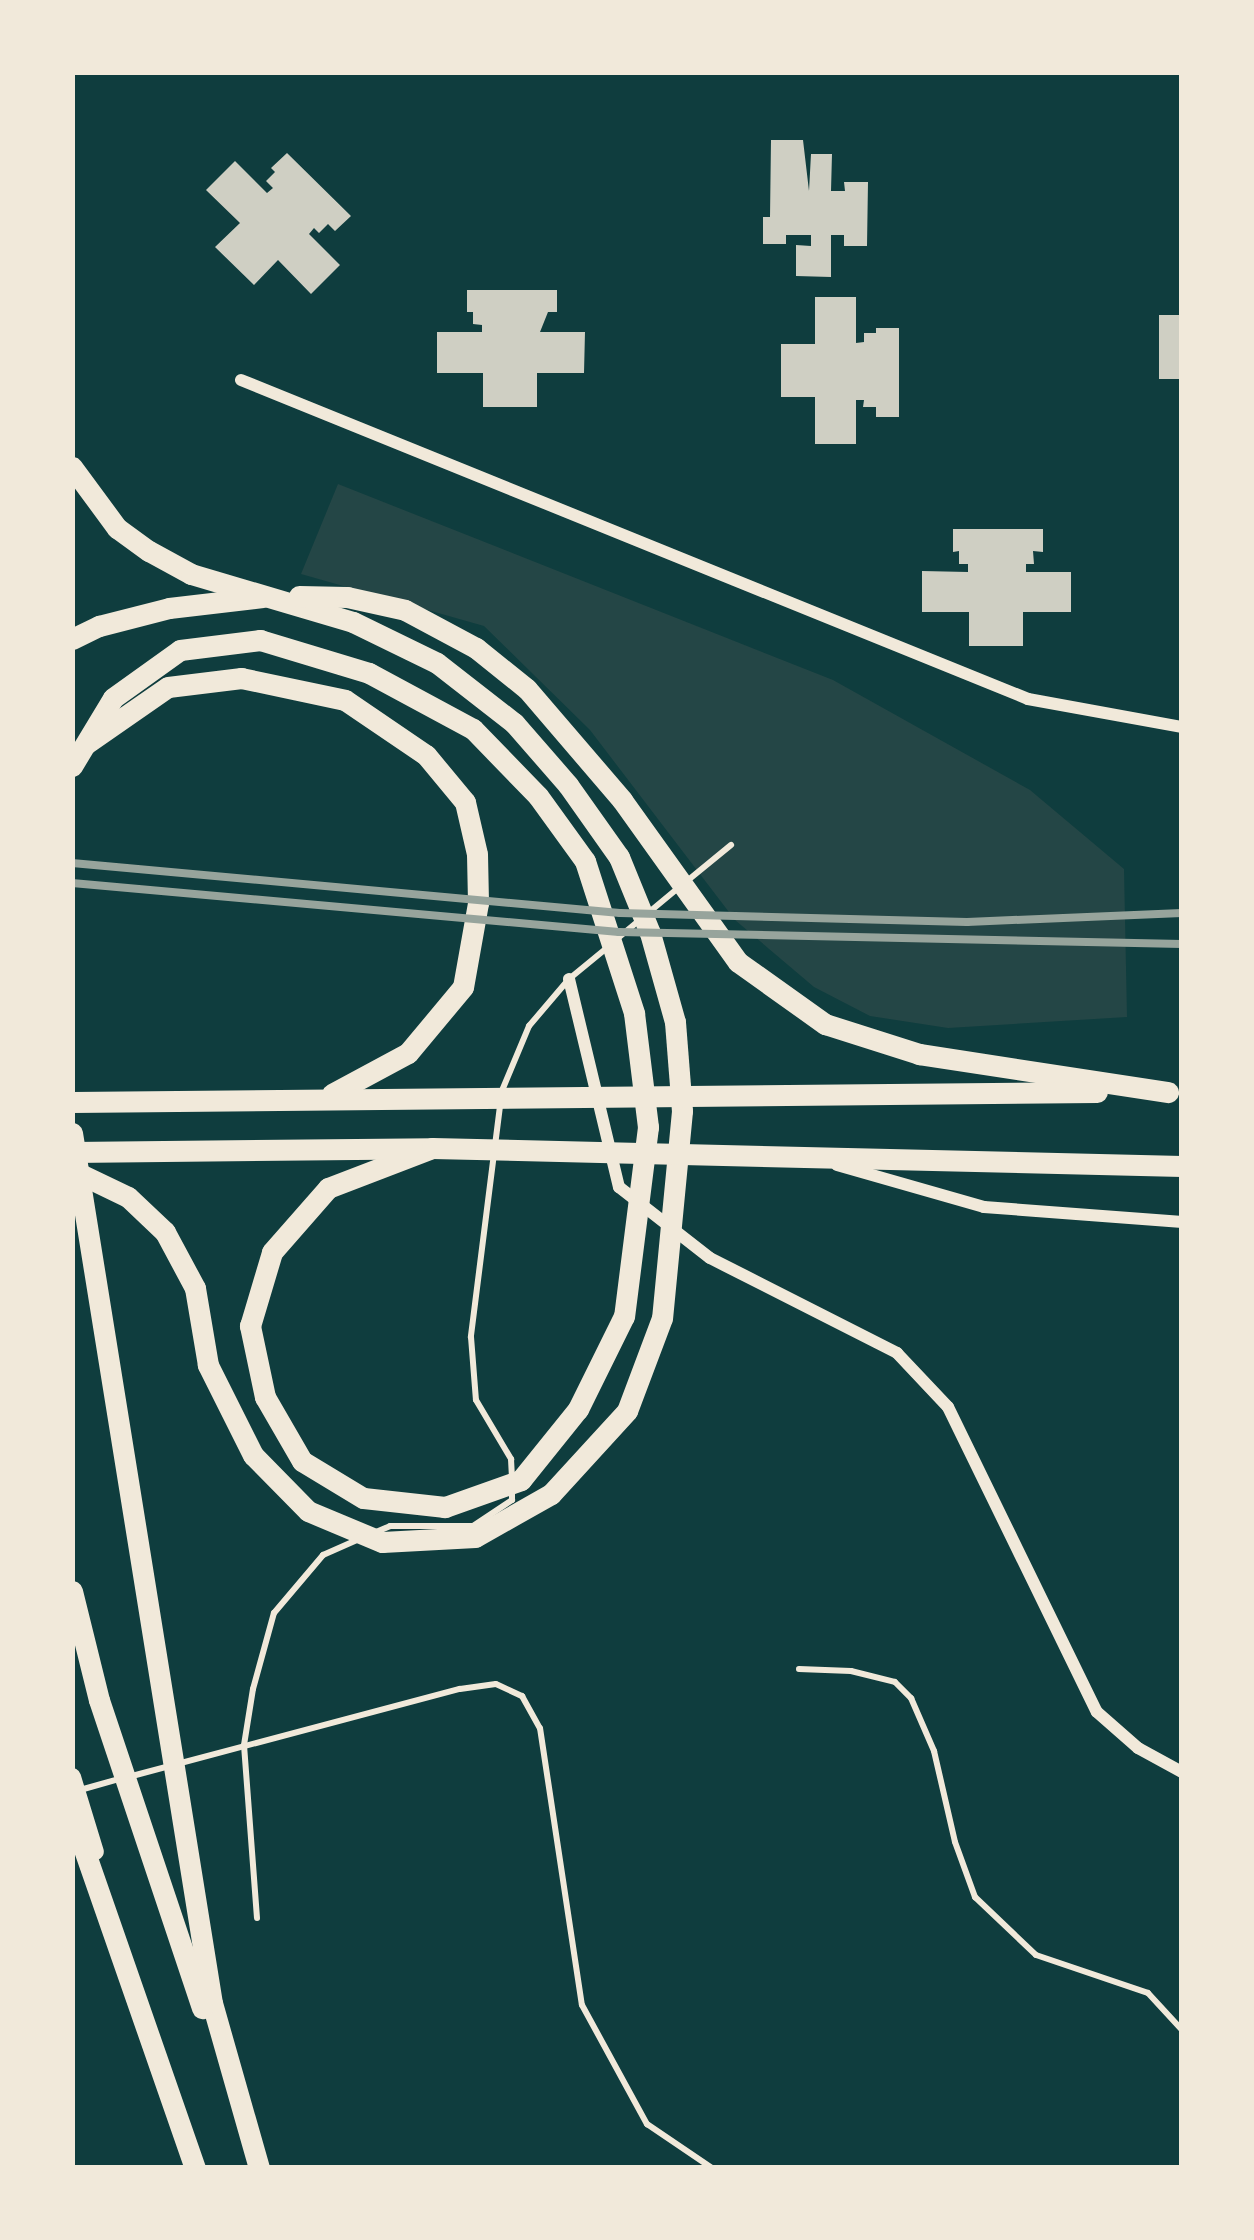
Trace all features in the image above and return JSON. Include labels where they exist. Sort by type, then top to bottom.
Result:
[{"type":"highway","points":[[72,467],[117,528],[149,551],[191,574],[353,622],[437,663],[514,723],[568,785],[620,857],[650,934],[675,1022],[682,1111],[662,1318],[627,1411],[550,1494],[475,1537],[382,1542],[308,1510],[253,1455],[208,1365],[195,1288],[165,1232],[128,1197],[72,1171]]},
{"type":"highway","points":[[72,638],[169,608],[272,596],[347,597],[405,610],[476,649],[527,689],[571,737],[738,962],[825,1024],[919,1054],[1175,1092]]},
{"type":"highway","points":[[74,758],[112,698],[180,650],[260,640],[369,673],[473,729],[538,796],[585,861],[634,1013],[648,1127],[624,1316],[578,1409],[521,1480],[446,1507],[363,1498],[302,1461],[265,1397],[250,1326],[272,1252],[328,1188],[432,1148]]},
{"type":"highway","points":[[74,758],[168,687],[241,679],[345,700],[426,754],[465,802],[476,854],[478,903],[463,987],[408,1053],[325,1098]]},
{"type":"highway","points":[[72,1102],[1175,1092]]},
{"type":"highway","points":[[72,1132],[212,2003],[257,2168]]},
{"type":"highway","points":[[72,1151],[432,1148],[683,1152],[825,1162],[1182,1166]]},
{"type":"highway","points":[[72,1591],[99,1700],[257,2168]]},
{"type":"highway","points":[[72,1815],[200,2168]]},
{"type":"main road","points":[[74,1784],[200,2168]]},
{"type":"street","points":[[241,380],[1028,699],[1182,727]]},
{"type":"street","points":[[569,979],[619,1186],[710,1258],[897,1353],[947,1407],[1097,1712],[1138,1748],[1182,1772]]},
{"type":"street","points":[[825,1162],[983,1207],[1182,1222]]},
{"type":"lane","points":[[256,1918],[244,1745],[274,1613],[323,1555],[390,1526],[473,1526],[512,1500],[512,1459],[476,1400],[471,1337],[502,1082],[529,1026],[569,979],[730,845]]},
{"type":"lane","points":[[799,1669],[851,1671],[896,1682],[911,1698],[934,1751],[955,1842],[975,1897],[1036,1955],[1148,1993],[1182,2030]]},
{"type":"lane","points":[[74,1784],[460,1689],[496,1684],[522,1696],[540,1728],[582,2005],[647,2124],[712,2168]]},
{"type":"shaded area","points":[[338,484],[833,680],[1030,790],[1124,869],[1127,1017],[948,1028],[870,1016],[814,987],[735,920],[590,730],[484,626],[301,574]]},
{"type":"building","points":[[771,140],[803,140],[809,191],[811,154],[832,154],[831,191],[845,191],[844,182],[868,182],[867,246],[844,246],[844,235],[831,235],[831,277],[796,276],[796,245],[811,246],[811,235],[786,235],[786,244],[763,244],[763,217],[770,217]]},
{"type":"building","points":[[287,153],[351,216],[335,231],[328,224],[319,233],[314,228],[309,234],[340,265],[311,294],[278,260],[254,285],[215,247],[240,223],[206,190],[235,161],[267,193],[273,188],[266,181],[275,172],[271,168]]},
{"type":"building","points":[[467,290],[557,290],[557,312],[548,312],[540,332],[585,332],[584,373],[537,373],[537,407],[483,407],[483,373],[437,373],[437,332],[482,332],[482,325],[473,324],[473,312],[467,312]]},
{"type":"building","points":[[815,297],[856,297],[856,343],[864,342],[864,333],[876,333],[876,328],[899,328],[899,417],[876,417],[876,407],[863,407],[864,400],[856,400],[856,444],[815,444],[815,397],[781,397],[781,344],[815,344]]},
{"type":"building","points":[[1159,315],[1182,315],[1182,379],[1159,379]]},
{"type":"building","points":[[953,529],[1043,529],[1043,552],[1033,551],[1034,564],[1026,564],[1026,572],[1071,572],[1071,612],[1023,612],[1023,646],[969,646],[969,612],[922,612],[922,571],[968,572],[968,564],[959,564],[959,551],[953,552]]},
{"type":"railway","points":[[72,863],[620,913],[967,922],[1182,913]]},
{"type":"railway","points":[[72,883],[619,932],[1182,944]]}]
